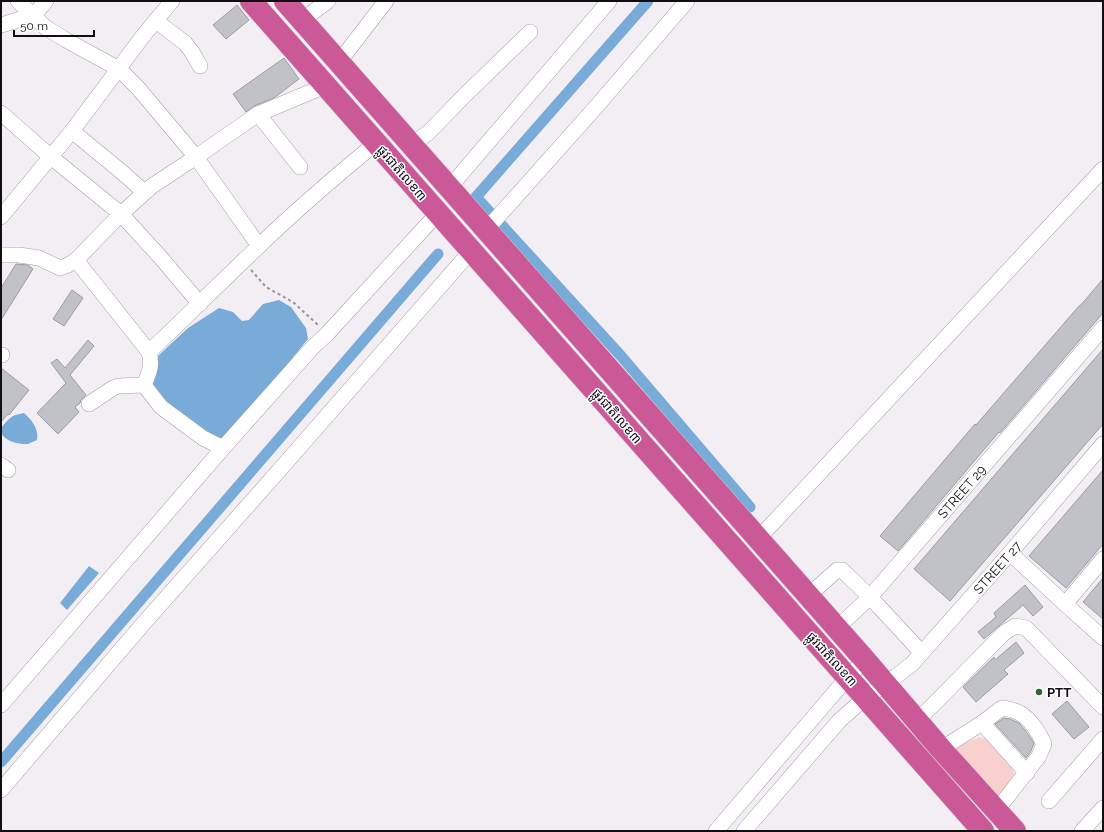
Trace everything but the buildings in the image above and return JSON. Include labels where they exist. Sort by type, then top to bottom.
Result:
[{"type":"highway","name":"ផ្លូវជាតិលេខ៣","points":[[250,1],[983,831]]},
{"type":"highway","name":"ផ្លូវជាតិលេខ៣","points":[[285,1],[865,660],[940,749],[1015,831]]},
{"type":"street","points":[[18,1],[45,27],[119,70],[138,88],[196,157],[259,246]]},
{"type":"street","points":[[1,25],[34,15],[46,1]]},
{"type":"street","points":[[1,216],[72,132],[143,36],[172,1]]},
{"type":"street","points":[[302,20],[328,1]]},
{"type":"street","points":[[339,62],[386,1]]},
{"type":"street","points":[[453,192],[609,1]]},
{"type":"street","points":[[484,228],[596,107],[687,1]]},
{"type":"street","points":[[156,21],[185,43],[200,66]]},
{"type":"street","points":[[411,145],[428,133],[530,32]]},
{"type":"street","points":[[1,255],[19,254],[39,258],[60,268],[68,266],[152,186],[258,114],[325,86]]},
{"type":"street","points":[[1,113],[51,157],[121,214],[200,304]]},
{"type":"street","points":[[258,114],[300,167]]},
{"type":"street","points":[[72,132],[124,173],[144,192]]},
{"type":"street","points":[[149,352],[315,194],[376,143]]},
{"type":"street","points":[[758,539],[1103,169]]},
{"type":"street","points":[[1,705],[223,448],[312,348],[440,215]]},
{"type":"street","points":[[1,790],[143,624],[283,466],[468,247]]},
{"type":"street","points":[[76,260],[149,352],[151,367],[144,385]]},
{"type":"street","name":"STREET 29","points":[[836,628],[870,597],[1103,328]]},
{"type":"street","points":[[144,385],[161,407],[203,438],[223,448]]},
{"type":"street","points":[[89,404],[112,388],[119,386],[144,385]]},
{"type":"street","name":"STREET 27","points":[[744,831],[839,721],[866,697],[912,664],[1010,553],[1103,444]]},
{"type":"street","points":[[1010,553],[1103,638]]},
{"type":"street","points":[[1065,604],[1103,559]]},
{"type":"street","points":[[808,596],[837,570],[842,570],[870,597],[922,653]]},
{"type":"street","points":[[917,721],[1004,633],[1015,626],[1026,628],[1103,707]]},
{"type":"street","points":[[716,831],[848,677],[865,660]]},
{"type":"street","points":[[940,749],[982,723],[1002,708],[1017,711],[1028,719],[1039,733],[1044,744],[1039,756],[1027,773],[997,810]]},
{"type":"street","points":[[982,723],[1027,773]]},
{"type":"street","points":[[803,730],[818,744]]},
{"type":"street","points":[[1049,802],[1103,739]]},
{"type":"street","points":[[749,793],[764,807]]},
{"type":"street","points":[[1082,831],[1103,808]]},
{"type":"path","points":[[244,261],[266,287],[293,302],[327,334]]},
{"type":"shaded area","points":[[980,737],[988,740],[1011,764],[1014,775],[999,799],[956,751],[957,746]]},
{"type":"water","points":[[279,300],[291,307],[306,328],[308,339],[225,440],[212,436],[164,403],[148,381],[155,359],[188,328],[219,308],[233,312],[242,321],[249,320],[263,304]]},
{"type":"water","points":[[24,413],[30,419],[37,432],[37,440],[28,444],[16,443],[7,439],[4,437],[1,429],[13,416]]},
{"type":"water","points":[[89,566],[99,573],[67,610],[60,603]]},
{"type":"waterway","points":[[648,1],[476,197],[621,356],[750,507]]},
{"type":"waterway","points":[[1,762],[438,254]]},
{"type":"place","name":"PTT","points":[[1039,692]]}]
